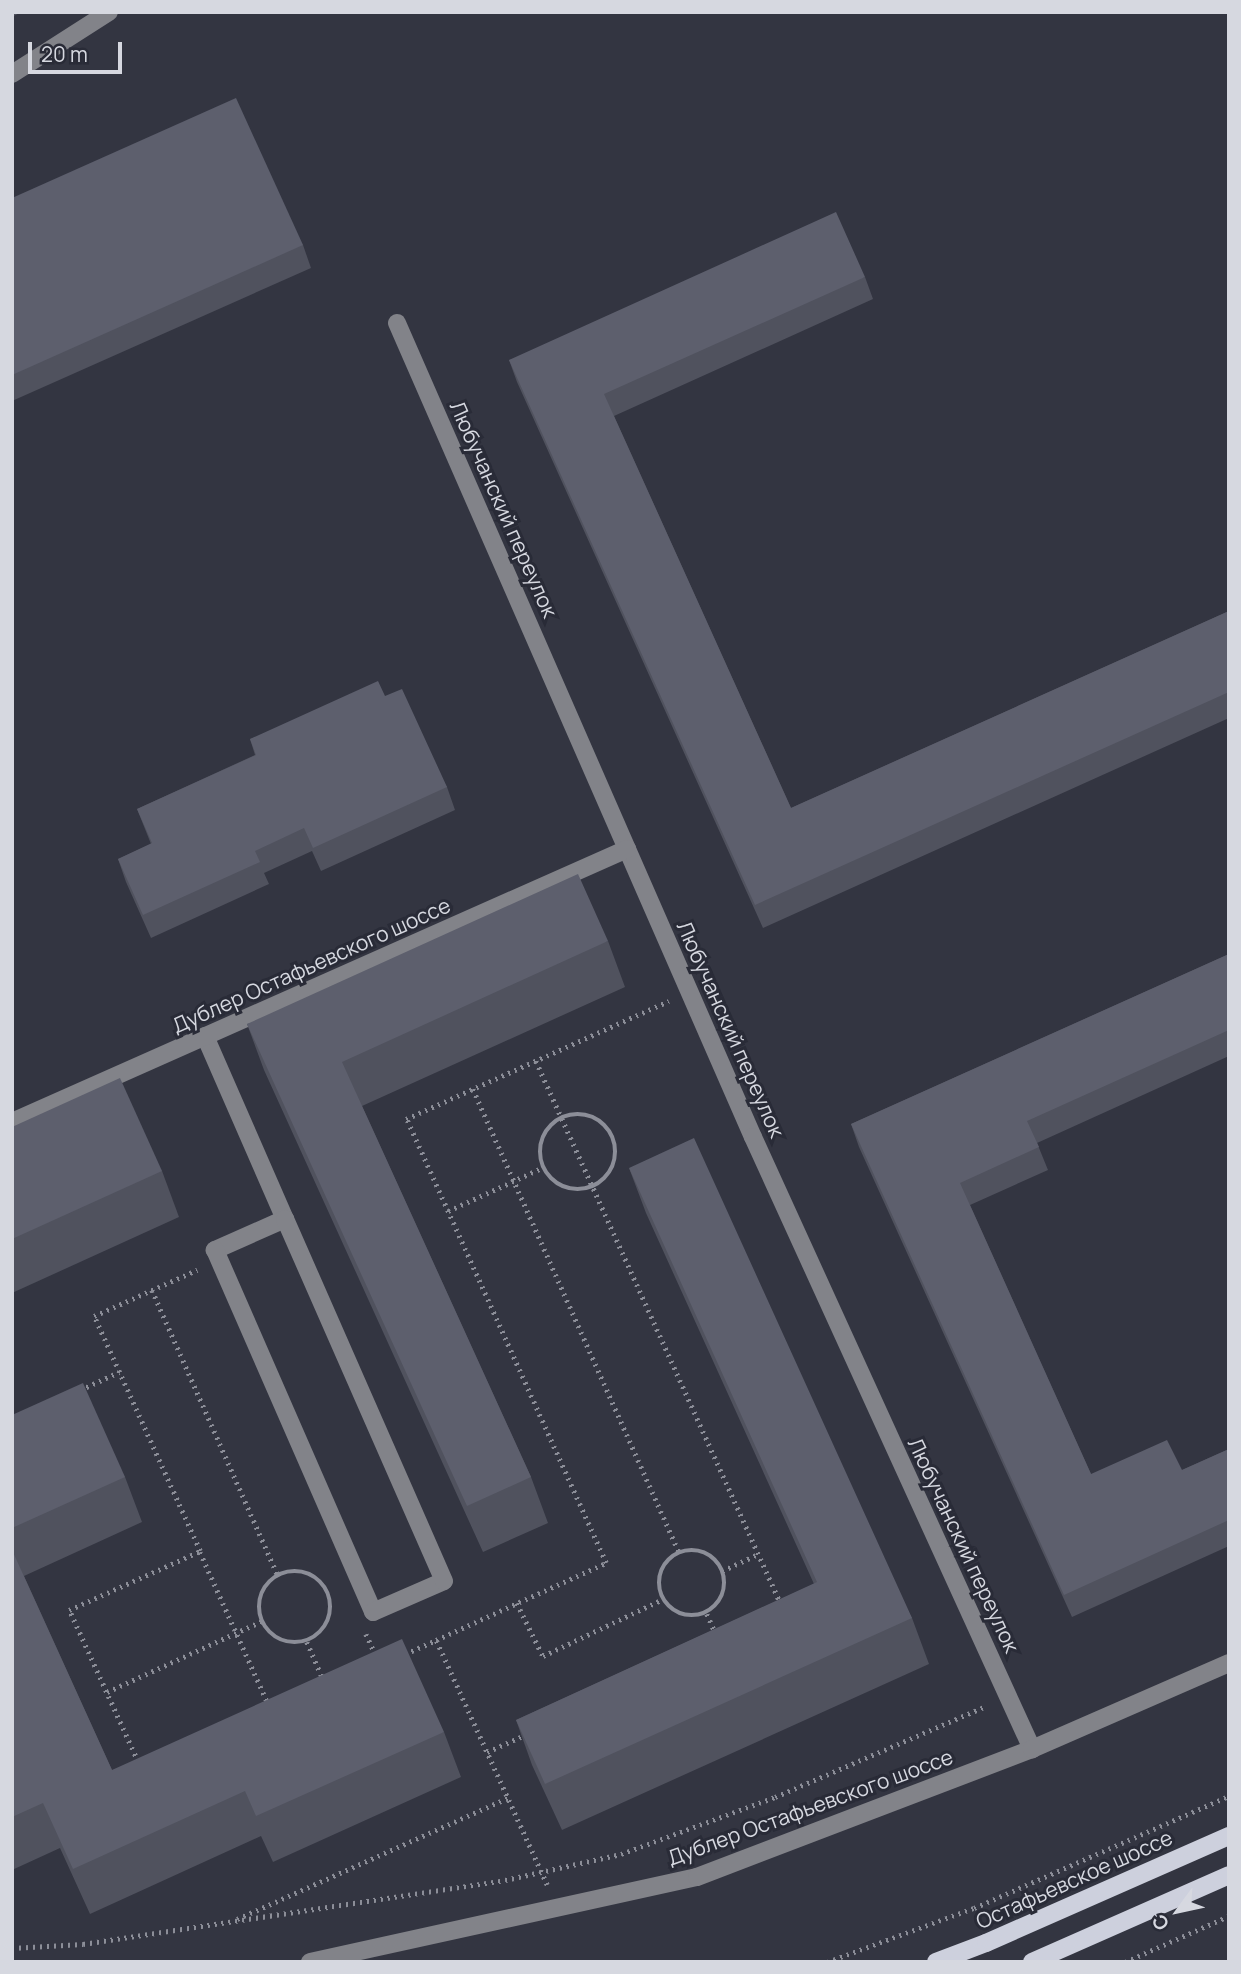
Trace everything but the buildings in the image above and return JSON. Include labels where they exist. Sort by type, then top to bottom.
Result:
[{"type":"main road","name":"Остафьевское шоссе","points":[[936,1962],[986,1943],[1229,1836]]},
{"type":"main road","points":[[1032,1962],[1229,1875]]},
{"type":"street","points":[[12,74],[109,12]]},
{"type":"street","name":"Любучанский переулок","points":[[397,323],[690,992],[1032,1749]]},
{"type":"street","name":"Дублер Остафьевского шоссе","points":[[12,1122],[627,849]]},
{"type":"street","points":[[205,1036],[444,1581],[373,1612],[215,1250],[285,1219]]},
{"type":"street","name":"Дублер Остафьевского шоссе","points":[[310,1962],[697,1877],[1032,1749],[1229,1663]]},
{"type":"path","points":[[403,1655],[606,1563],[406,1119],[690,992]]},
{"type":"path","points":[[536,1061],[781,1604]]},
{"type":"path","points":[[473,1089],[679,1552]]},
{"type":"path","points":[[588,1115],[610,1130],[615,1143],[612,1169],[593,1187],[567,1188],[555,1183],[544,1167],[540,1148],[543,1136],[561,1117],[588,1115]]},
{"type":"path","points":[[448,1211],[544,1167]]},
{"type":"path","points":[[219,1260],[94,1316],[273,1714]]},
{"type":"path","points":[[152,1290],[278,1576]]},
{"type":"path","points":[[72,1393],[119,1372]]},
{"type":"path","points":[[698,1550],[717,1560],[722,1571],[726,1579],[722,1600],[707,1614],[685,1617],[667,1606],[658,1587],[662,1566],[679,1552],[698,1550]]},
{"type":"path","points":[[143,1772],[69,1610],[200,1551]]},
{"type":"path","points":[[722,1571],[758,1554]]},
{"type":"path","points":[[291,1570],[316,1576],[331,1597],[329,1623],[311,1641],[286,1643],[264,1629],[257,1605],[268,1581],[278,1576],[291,1570]]},
{"type":"path","points":[[517,1604],[543,1656],[663,1599]]},
{"type":"path","points":[[707,1614],[716,1635]]},
{"type":"path","points":[[107,1692],[262,1621]]},
{"type":"path","points":[[436,1640],[557,1908]]},
{"type":"path","points":[[307,1642],[327,1689]]},
{"type":"path","points":[[12,1948],[83,1944],[505,1880],[621,1854],[775,1797],[1008,1696]]},
{"type":"path","points":[[487,1752],[536,1730]]},
{"type":"path","points":[[827,1962],[974,1908],[1229,1796]]},
{"type":"path","points":[[230,1922],[508,1798]]},
{"type":"path","points":[[1125,1962],[1229,1916]]}]
